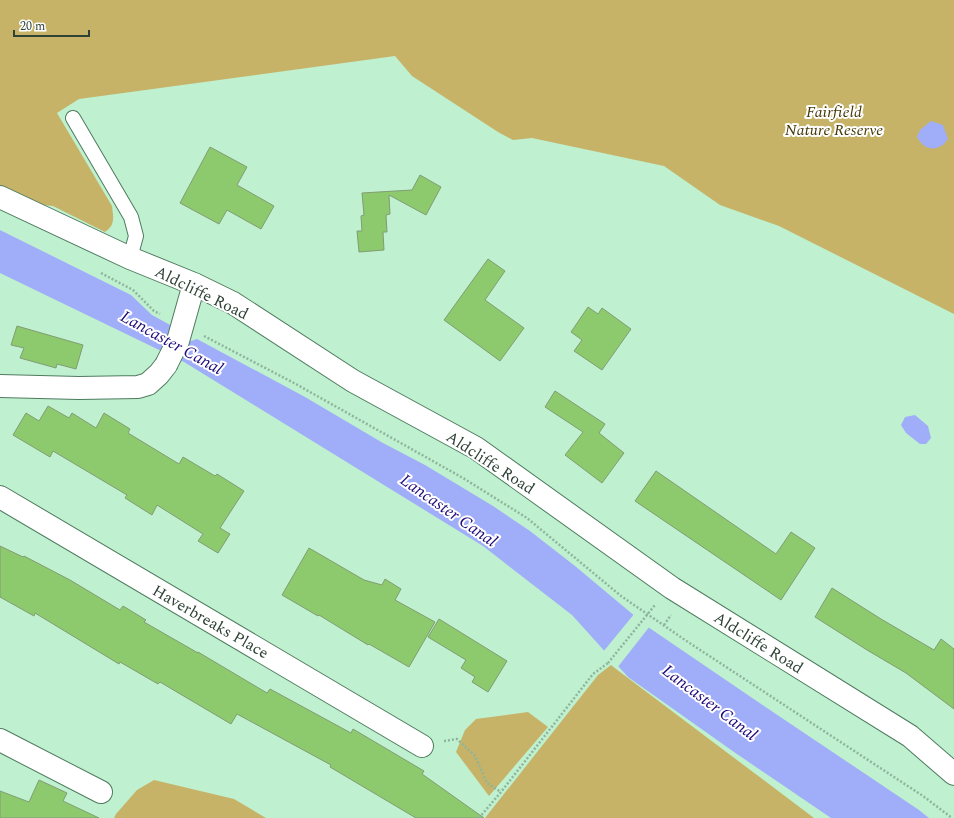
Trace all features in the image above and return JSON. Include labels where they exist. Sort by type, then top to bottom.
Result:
[{"type":"street","name":"Aldcliffe Road","points":[[0,197],[130,258],[194,284],[233,303],[353,381],[476,448],[672,588],[910,736],[954,774]]},
{"type":"street","points":[[0,386],[79,388],[138,387],[148,384],[166,365],[178,341],[194,284]]},
{"type":"street","name":"Haverbreaks Place","points":[[0,497],[422,746]]},
{"type":"street","points":[[0,740],[101,792]]},
{"type":"lane","points":[[73,118],[131,217],[136,236],[130,258]]},
{"type":"path","points":[[99,272],[133,290],[154,311],[161,314]]},
{"type":"path","points":[[203,336],[301,387],[463,478],[527,518],[622,596],[688,642],[923,796],[952,818]]},
{"type":"path","points":[[479,818],[593,674],[608,663],[656,605]]},
{"type":"path","points":[[664,625],[671,615]]},
{"type":"path","points":[[422,746],[457,739],[475,756],[487,783],[501,792]]},
{"type":"green space","name":"Fairfield Nature Reserve","points":[[0,0],[954,0],[954,314],[779,226],[720,205],[664,166],[532,138],[513,140],[498,132],[412,76],[395,56],[79,99],[57,113],[112,206],[112,223],[105,232],[53,206],[41,205],[0,185]]},
{"type":"green space","points":[[611,665],[814,818],[485,818],[598,675]]},
{"type":"green space","points":[[528,712],[548,727],[489,796],[456,752],[465,730],[476,719]]},
{"type":"green space","points":[[154,780],[234,799],[266,818],[114,818],[137,790]]},
{"type":"water","points":[[931,121],[943,125],[948,139],[944,144],[937,148],[927,147],[921,143],[917,137],[920,130]]},
{"type":"water","name":"Lancaster Canal","points":[[0,230],[131,295],[152,315],[172,326],[175,333],[191,341],[197,339],[305,397],[383,443],[425,465],[493,506],[530,531],[575,566],[648,627],[929,818],[831,818],[628,677],[572,615],[483,546],[184,362],[0,273]]},
{"type":"water","points":[[915,415],[928,426],[931,438],[926,444],[920,444],[906,433],[901,425],[905,417]]},
{"type":"pier","points":[[635,613],[650,626],[617,668],[603,652]]},
{"type":"building","points":[[210,147],[247,167],[237,185],[274,206],[261,229],[227,210],[219,224],[180,203]]},
{"type":"building","points":[[420,175],[441,187],[426,215],[389,195],[390,214],[386,215],[387,232],[383,232],[384,250],[359,252],[357,231],[362,231],[361,216],[364,215],[362,193],[412,190]]},
{"type":"building","points":[[488,259],[505,271],[485,300],[524,328],[500,361],[444,320]]},
{"type":"building","points":[[588,307],[598,314],[602,308],[631,329],[602,370],[574,351],[582,340],[571,332]]},
{"type":"building","points":[[17,326],[83,345],[76,369],[57,364],[56,368],[20,358],[24,348],[11,345]]},
{"type":"building","points":[[555,391],[605,424],[599,433],[624,453],[602,483],[565,455],[583,432],[545,407]]},
{"type":"building","points":[[48,406],[69,418],[72,413],[96,428],[104,413],[130,429],[128,433],[179,464],[183,457],[215,476],[217,474],[244,491],[220,528],[230,534],[218,553],[198,541],[203,534],[157,505],[152,515],[125,498],[127,495],[53,451],[50,457],[13,435],[26,413],[39,421]]},
{"type":"building","points":[[656,471],[776,554],[791,532],[815,548],[781,600],[635,501]]},
{"type":"building","points":[[0,546],[23,557],[24,556],[70,580],[120,610],[123,606],[146,620],[144,622],[267,693],[270,689],[351,733],[353,729],[424,771],[422,774],[484,818],[416,818],[330,767],[331,765],[237,714],[231,724],[160,682],[158,684],[120,662],[119,664],[35,613],[34,616],[0,597]]},
{"type":"building","points":[[309,548],[364,580],[382,585],[385,579],[401,589],[395,600],[435,622],[409,667],[282,595]]},
{"type":"building","points":[[832,588],[934,650],[941,639],[954,649],[954,709],[906,673],[815,617]]},
{"type":"building","points":[[439,619],[507,661],[488,692],[472,682],[475,677],[461,668],[466,660],[428,637]]},
{"type":"building","points":[[39,780],[67,793],[63,801],[99,818],[0,818],[0,791],[29,802]]}]
